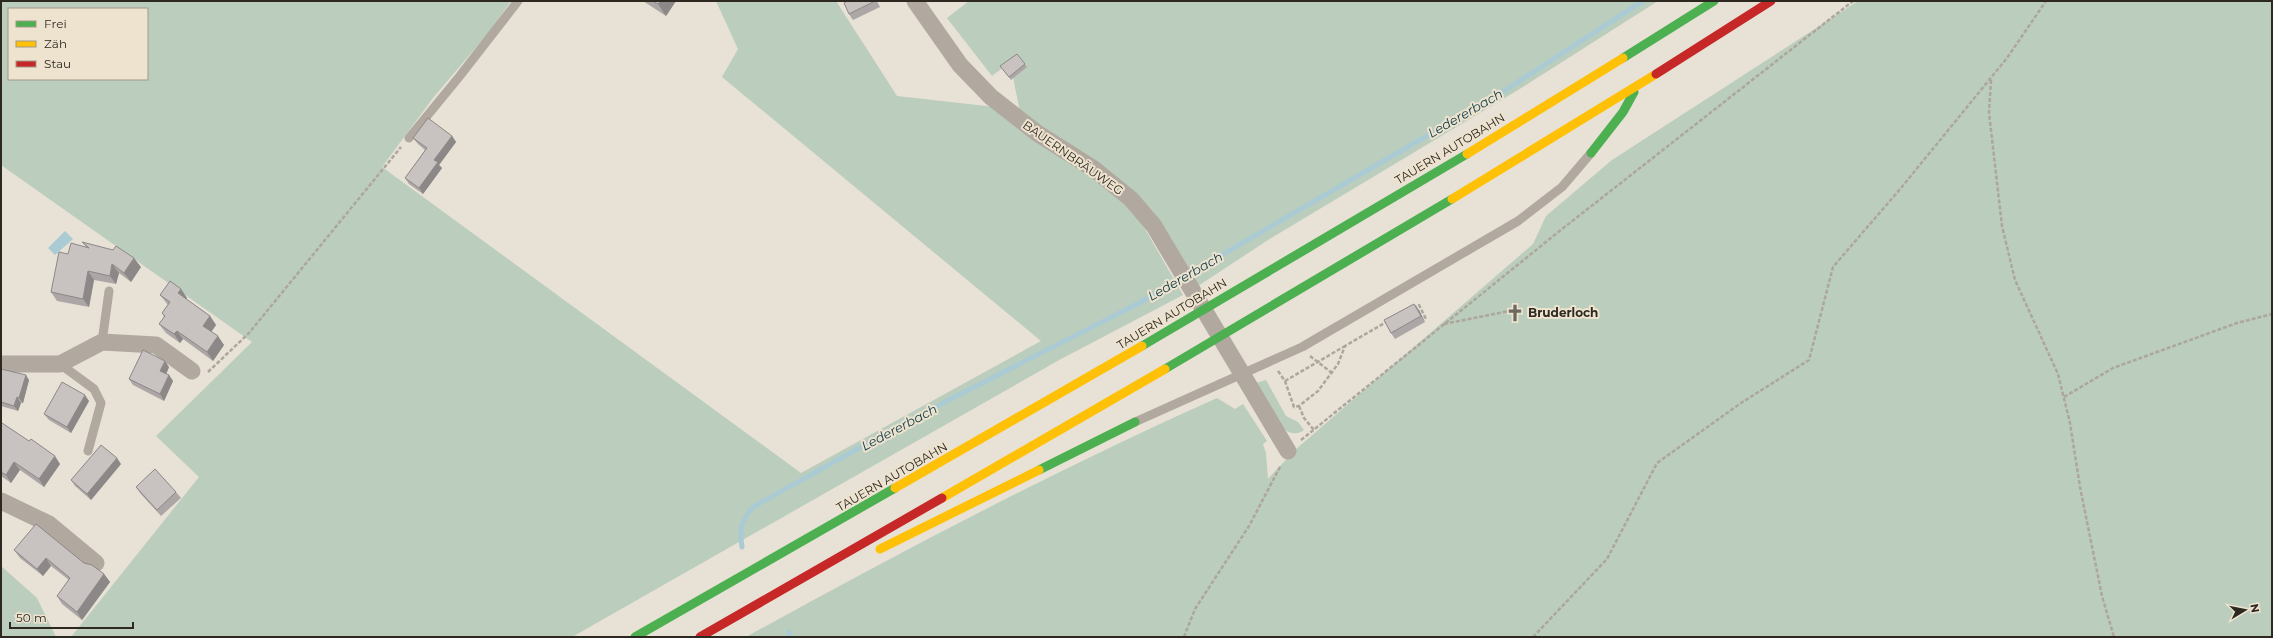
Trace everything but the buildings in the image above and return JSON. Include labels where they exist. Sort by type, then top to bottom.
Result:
[{"type":"highway","name":"TAUERN AUTOBAHN","points":[[635,637],[1125,356],[1535,113],[1714,1]]},
{"type":"highway","points":[[700,637],[1140,384],[1557,137],[1637,88],[1771,1]]},
{"type":"highway","points":[[1591,153],[1623,112],[1637,88]]},
{"type":"highway","points":[[824,567],[888,546],[1135,422]]},
{"type":"street","name":"BAUERNBRÄUWEG","points":[[915,1],[960,65],[991,97],[1037,133],[1094,169],[1130,199],[1154,226],[1258,403],[1288,450]]},
{"type":"street","points":[[1,364],[60,364],[102,342],[156,345],[192,371]]},
{"type":"street","points":[[1,501],[49,524],[96,563]]},
{"type":"lane","points":[[409,138],[518,1]]},
{"type":"lane","points":[[1135,422],[1302,347],[1518,222],[1562,187],[1591,153]]},
{"type":"lane","points":[[102,342],[109,291]]},
{"type":"lane","points":[[60,364],[94,389],[102,403],[88,451]]},
{"type":"path","points":[[1184,637],[1195,609],[1249,526],[1288,450],[1442,324],[1853,1]]},
{"type":"path","points":[[1533,637],[1607,559],[1657,463],[1741,403],[1809,360],[1832,267],[1901,188],[1990,79],[2046,1]]},
{"type":"path","points":[[1990,79],[1989,113],[2002,226],[2015,280],[2058,374],[2064,397],[2102,596],[2114,637]]},
{"type":"path","points":[[192,371],[205,376],[249,333],[409,138]]},
{"type":"path","points":[[1406,312],[1418,305],[1426,319]]},
{"type":"path","points":[[1442,324],[1514,310]]},
{"type":"path","points":[[2064,397],[2113,368],[2237,323],[2272,314]]},
{"type":"path","points":[[1285,381],[1390,320]]},
{"type":"path","points":[[1270,361],[1285,381],[1294,407],[1298,406],[1318,391],[1338,364],[1345,346]]},
{"type":"path","points":[[1302,347],[1305,352],[1332,373]]},
{"type":"path","points":[[1298,406],[1304,418],[1314,430]]},
{"type":"green space","points":[[1,1],[511,1],[489,32],[433,98],[382,167],[801,473],[1041,341],[722,77],[738,49],[716,1],[836,1],[897,96],[995,107],[1115,193],[1141,222],[1183,295],[1061,359],[572,637],[71,637],[199,477],[156,436],[252,342],[1,165]]},
{"type":"green space","points":[[969,1],[1658,1],[1518,90],[1268,240],[1198,286],[1171,238],[1020,112],[1010,62],[992,76],[947,18]]},
{"type":"green space","points":[[1858,1],[2272,1],[2272,637],[746,637],[920,543],[1038,483],[1157,425],[1217,398],[1235,409],[1243,404],[1267,441],[1263,444],[1266,453],[1268,479],[1295,450],[1533,244],[1546,216],[1612,160]]},
{"type":"green space","points":[[1266,380],[1286,416],[1298,422],[1304,430],[1296,433],[1288,432],[1281,426],[1269,409],[1256,383]]},
{"type":"green space","points":[[1,566],[37,598],[56,637],[1,637]]},
{"type":"water","points":[[65,231],[73,239],[55,255],[48,248]]},
{"type":"waterway","name":"Ledererbach","points":[[742,547],[741,530],[743,522],[753,507],[904,423],[1139,303],[1504,91],[1643,1]]},
{"type":"waterway","name":"Ledererbach","points":[[789,632],[790,637]]},
{"type":"traffic: fast","points":[[1623,58],[1714,1]]},
{"type":"traffic: fast","points":[[1591,153],[1623,112],[1634,92]]},
{"type":"traffic: fast","points":[[1142,346],[1467,154]]},
{"type":"traffic: fast","points":[[1165,369],[1452,199]]},
{"type":"traffic: fast","points":[[1039,470],[1135,422]]},
{"type":"traffic: fast","points":[[635,637],[895,488]]},
{"type":"traffic: slow","points":[[1467,154],[1623,58]]},
{"type":"traffic: slow","points":[[1452,199],[1656,74]]},
{"type":"traffic: slow","points":[[895,488],[1142,346]]},
{"type":"traffic: slow","points":[[942,498],[1165,369]]},
{"type":"traffic: slow","points":[[880,549],[1039,470]]},
{"type":"traffic: jam","points":[[1656,74],[1771,1]]},
{"type":"traffic: jam","points":[[700,637],[942,498]]},
{"type":"place","name":"Bruderloch","points":[[1515,313]]}]
